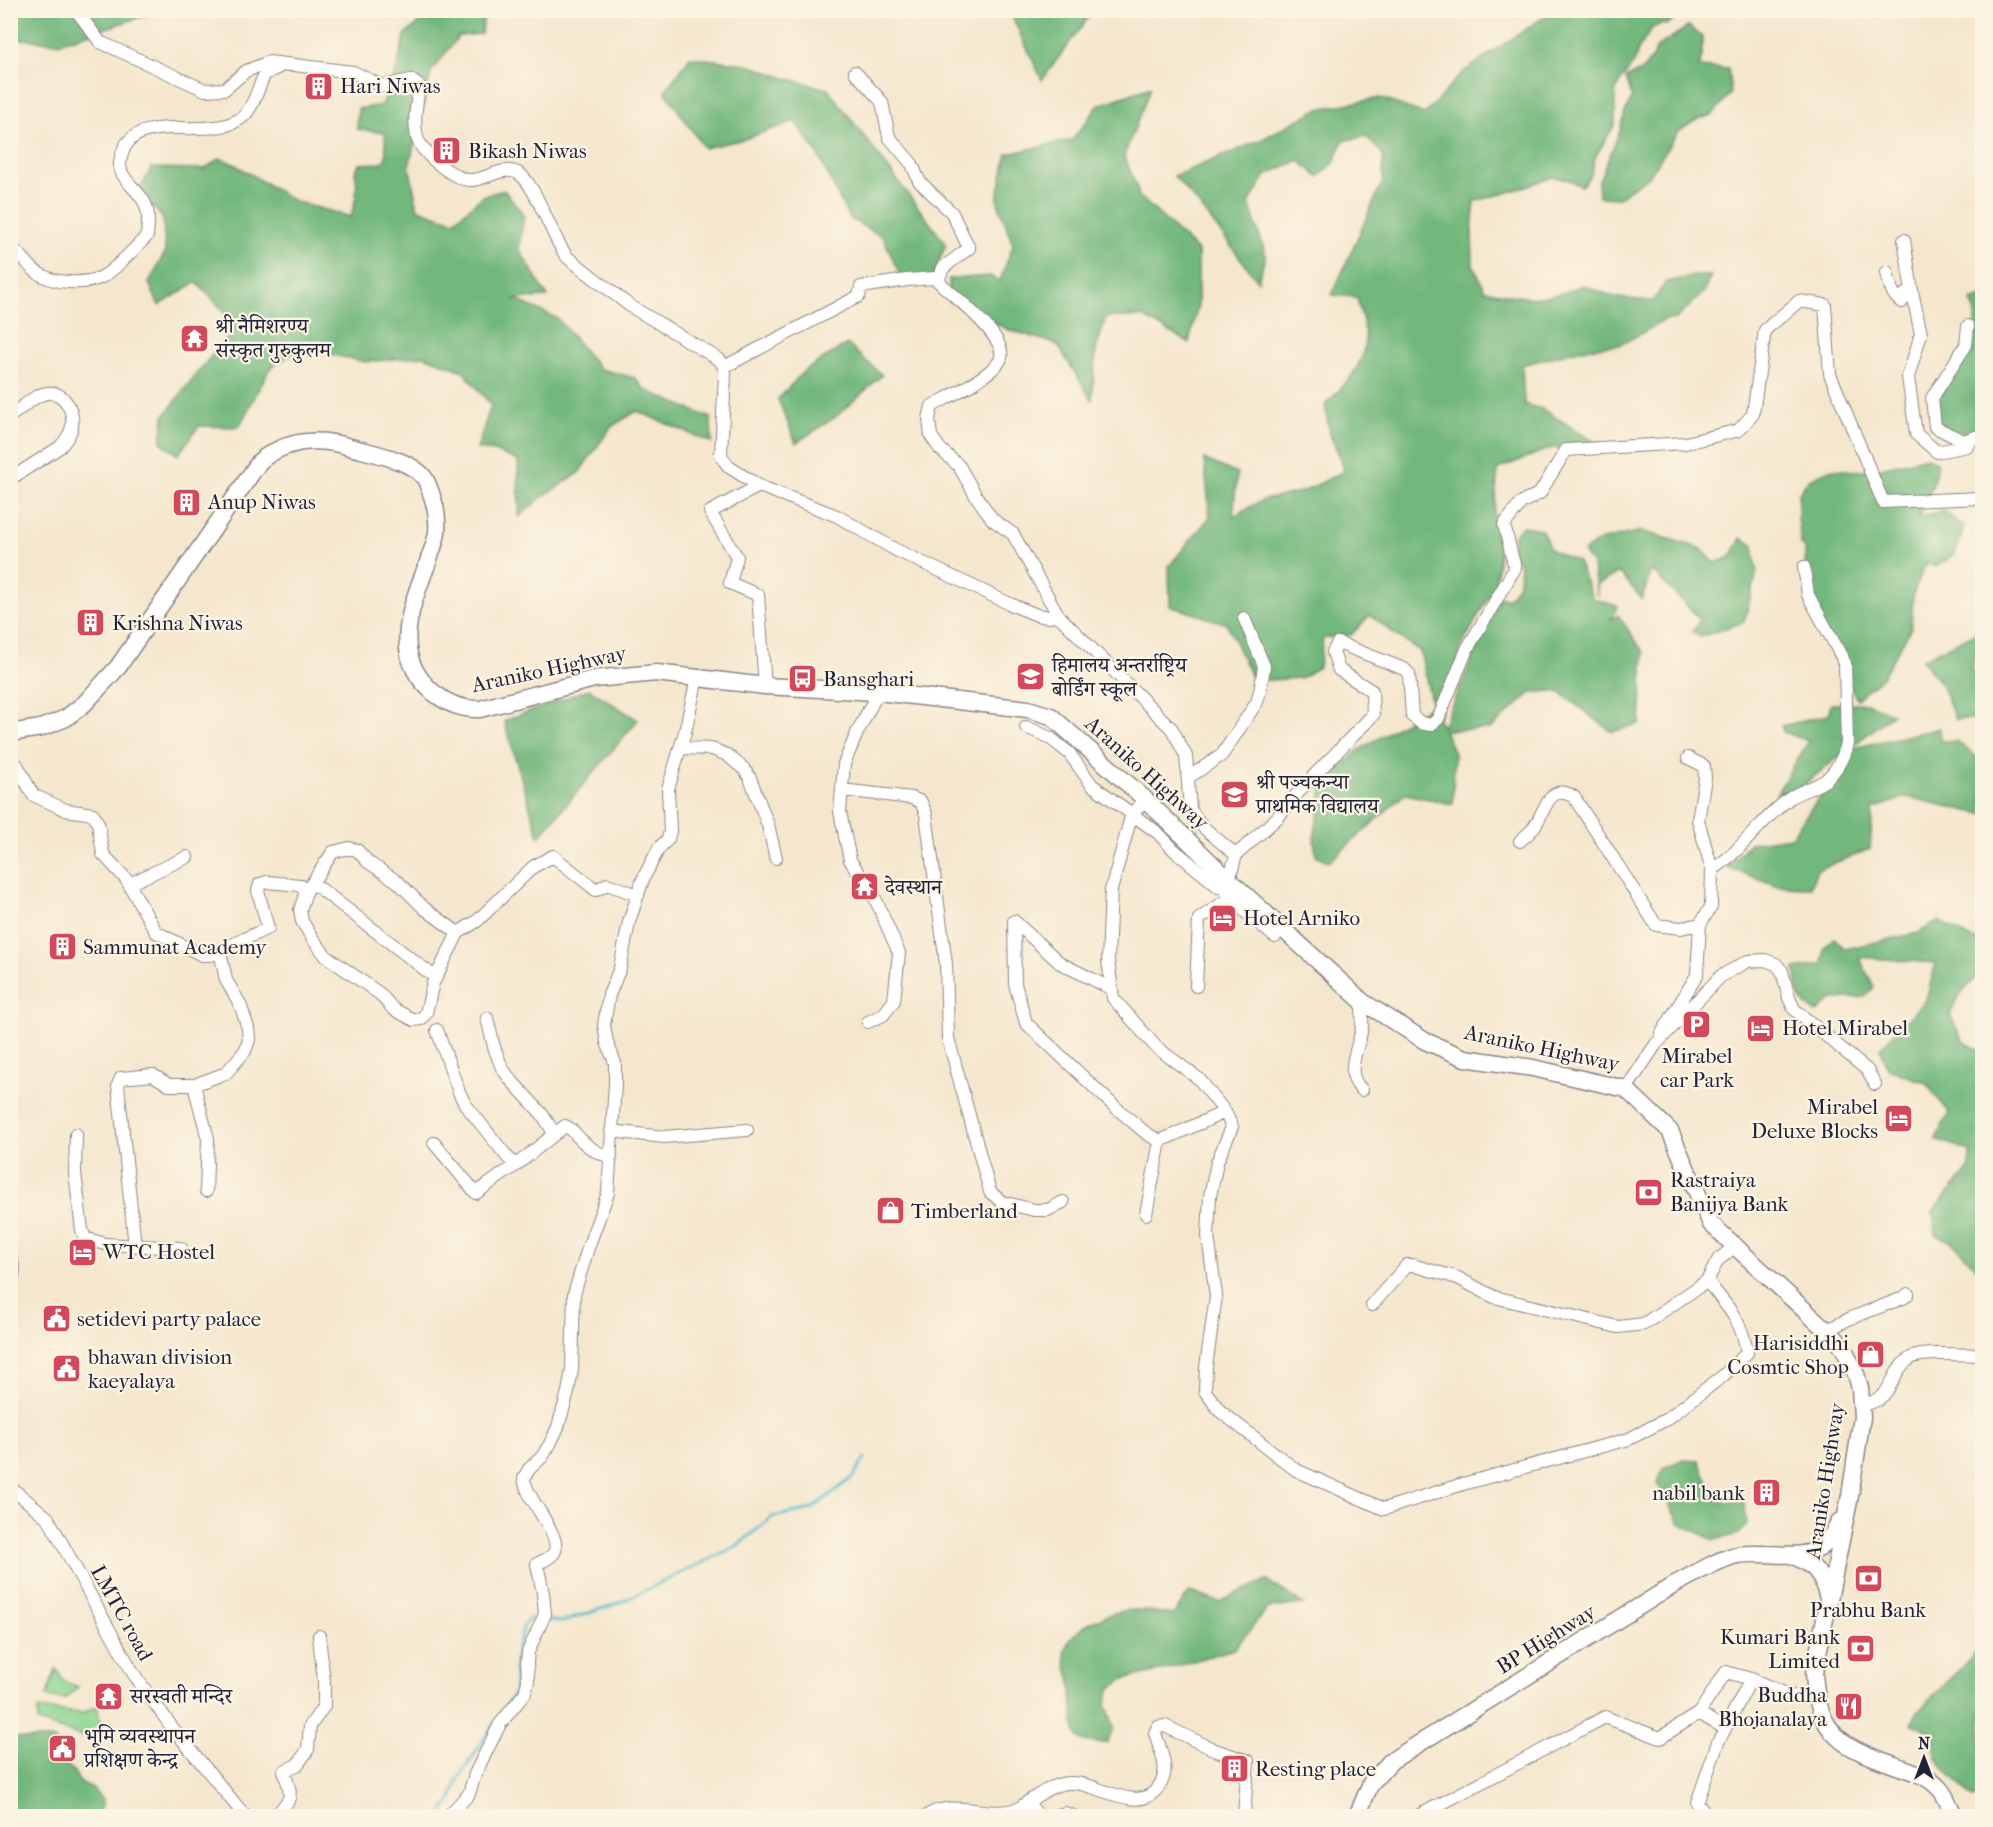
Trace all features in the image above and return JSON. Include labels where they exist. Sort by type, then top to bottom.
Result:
[{"type":"highway","name":"Araniko Highway","points":[[10,733],[40,728],[66,718],[85,703],[118,667],[260,461],[279,449],[305,442],[324,441],[393,459],[405,464],[425,478],[435,505],[437,531],[412,603],[407,641],[410,658],[428,687],[443,700],[458,707],[480,710],[594,680],[656,673],[765,686],[878,692],[1028,709],[1051,716],[1146,800],[1224,883],[1363,1002],[1425,1041],[1465,1058],[1533,1068],[1626,1089],[1670,1131],[1711,1224],[1827,1330],[1844,1349],[1860,1388],[1862,1417],[1850,1496],[1814,1673],[1815,1697],[1824,1721],[1841,1742],[1861,1753],[1926,1776],[1940,1789],[1954,1816]]},
{"type":"highway","name":"BP Highway","points":[[1357,1816],[1371,1783],[1391,1761],[1677,1583],[1719,1561],[1750,1553],[1791,1555],[1812,1553],[1827,1543],[1850,1496]]},
{"type":"highway","name":"BP Highway","points":[[1791,1555],[1807,1562],[1815,1569],[1823,1579],[1828,1599]]},
{"type":"street","points":[[76,10],[100,42],[205,90],[225,89],[246,71],[269,62],[353,72],[382,86],[411,80],[417,82],[419,86],[416,117],[418,141],[442,166],[455,176],[470,180],[500,171],[518,173],[530,185],[559,247],[567,257],[630,306],[720,360],[724,367],[725,397],[721,454],[729,467],[759,486],[837,516],[896,550],[1010,604],[1037,615],[1058,615]]},
{"type":"street","points":[[10,248],[17,251],[37,272],[49,279],[65,282],[103,276],[147,236],[148,215],[144,201],[122,174],[120,166],[122,152],[128,141],[147,129],[220,127],[234,121],[244,116],[252,105],[265,74],[273,68],[288,64]]},
{"type":"street","points":[[855,72],[882,102],[889,137],[912,164],[919,182],[952,213],[969,248],[943,268],[938,281]]},
{"type":"street","points":[[1904,240],[1921,334],[1908,377],[1916,434],[1937,452],[1967,446],[1978,437]]},
{"type":"street","points":[[1887,272],[1897,300],[1902,302],[1905,294],[1912,291]]},
{"type":"street","points":[[724,367],[859,296],[861,287],[907,280],[935,278],[994,334],[1002,355],[999,362],[989,372],[933,406],[929,419],[931,436],[940,449],[959,466],[993,520],[1013,534],[1058,615],[1172,729],[1186,756],[1190,810],[1204,828],[1236,855]]},
{"type":"street","points":[[1224,883],[1236,855],[1277,818],[1302,788],[1373,715],[1372,691],[1339,670],[1333,652],[1338,643],[1404,669],[1409,674],[1412,716],[1421,723],[1431,725],[1438,718],[1467,649],[1515,568],[1504,525],[1521,503],[1540,493],[1566,450],[1686,443],[1739,430],[1754,414],[1765,330],[1799,301],[1825,305],[1830,374],[1883,502],[1983,498]]},
{"type":"street","points":[[1968,326],[1966,345],[1932,398],[1935,427],[1963,441],[1978,437]]},
{"type":"street","points":[[10,416],[37,396],[58,393],[62,395],[70,409],[72,426],[69,435],[60,447],[10,479]]},
{"type":"street","points":[[759,486],[710,512],[737,557],[730,583],[758,596],[765,686]]},
{"type":"street","points":[[1712,870],[1726,861],[1790,797],[1825,780],[1845,754],[1847,743],[1845,663],[1808,595],[1804,567]]},
{"type":"street","points":[[1189,777],[1222,755],[1257,702],[1262,687],[1264,666],[1244,618]]},
{"type":"street","points":[[448,1816],[469,1794],[484,1753],[500,1724],[525,1693],[528,1681],[528,1652],[545,1614],[537,1564],[554,1554],[555,1538],[529,1496],[524,1478],[550,1444],[558,1427],[568,1392],[572,1370],[574,1294],[608,1193],[615,1063],[607,1042],[604,1025],[609,995],[620,968],[624,942],[638,896],[651,862],[659,848],[668,839],[670,831],[668,789],[681,748],[697,678]]},
{"type":"street","points":[[868,1022],[883,1015],[894,1001],[899,953],[874,896],[850,860],[840,812],[844,764],[856,733],[878,692]]},
{"type":"street","points":[[1026,727],[1050,738],[1069,753],[1092,785],[1224,883],[1242,909],[1275,937]]},
{"type":"street","points":[[681,748],[712,749],[727,755],[744,769],[750,778],[768,825],[776,858]]},
{"type":"street","points":[[1626,1089],[1656,1044],[1696,975],[1700,924],[1711,908],[1712,870],[1698,820],[1705,778],[1704,766],[1688,758]]},
{"type":"street","points":[[10,765],[17,765],[21,770],[33,795],[66,810],[93,814],[98,824],[103,854],[129,884],[156,932],[169,940],[202,955],[220,951],[268,928],[258,891],[260,884],[267,882],[300,885],[310,887],[436,978]]},
{"type":"street","points":[[842,790],[912,798],[921,802],[926,814],[946,964],[948,1038],[990,1192],[1002,1202],[1034,1210],[1048,1210],[1063,1202]]},
{"type":"street","points":[[1520,841],[1534,828],[1546,801],[1557,794],[1566,792],[1574,797],[1656,925],[1681,927],[1700,924]]},
{"type":"street","points":[[1146,800],[1132,813],[1111,890],[1108,960],[1113,998],[1156,1047],[1199,1079],[1224,1112],[1232,1127],[1217,1162],[1210,1196],[1208,1236],[1216,1296],[1205,1391],[1220,1411],[1296,1470],[1384,1509],[1463,1484],[1629,1439],[1668,1419],[1724,1375],[1747,1353],[1745,1339],[1737,1318],[1707,1281]]},
{"type":"street","points":[[458,933],[424,908],[398,882],[368,862],[357,850],[349,848],[333,852],[310,887],[300,910],[302,921],[312,939],[326,956],[380,994],[393,1009],[414,1020],[421,1019],[426,1013],[436,978],[458,933],[477,921],[532,867],[547,858],[553,856],[596,890],[607,884],[638,896]]},
{"type":"street","points":[[129,884],[187,857]]},
{"type":"street","points":[[1196,986],[1199,919],[1233,897]]},
{"type":"street","points":[[1112,989],[1060,963],[1014,921],[1015,984],[1026,1023],[1114,1106],[1147,1134],[1160,1141]]},
{"type":"street","points":[[135,1246],[118,1085],[121,1078],[153,1075],[169,1085],[194,1085],[226,1072],[245,1051],[249,1040],[248,1028],[240,1004],[226,980],[220,951]]},
{"type":"street","points":[[1656,1044],[1721,976],[1748,961],[1766,960],[1776,964],[1782,971],[1794,1009],[1868,1070],[1875,1084]]},
{"type":"street","points":[[1362,1090],[1354,1084],[1352,1066],[1362,1025],[1360,1011],[1363,1002]]},
{"type":"street","points":[[487,1018],[502,1068],[542,1114],[554,1133]]},
{"type":"street","points":[[437,1030],[465,1104],[516,1165]]},
{"type":"street","points":[[194,1085],[208,1140],[206,1191]]},
{"type":"street","points":[[1160,1141],[1224,1112]]},
{"type":"street","points":[[434,1143],[476,1193],[565,1126],[570,1127],[580,1140],[595,1151],[611,1156]]},
{"type":"street","points":[[611,1131],[664,1137],[747,1130]]},
{"type":"street","points":[[76,1134],[75,1173],[85,1238],[105,1244],[181,1248]]},
{"type":"street","points":[[1146,1214],[1160,1141]]},
{"type":"street","points":[[1372,1305],[1407,1265],[1412,1265],[1458,1278],[1494,1297],[1618,1326],[1644,1324],[1707,1281],[1718,1260],[1735,1246]]},
{"type":"street","points":[[10,1256],[14,1269],[10,1299]]},
{"type":"street","points":[[1827,1330],[1908,1294]]},
{"type":"street","points":[[1862,1405],[1882,1398],[1903,1365],[1914,1356],[1983,1355]]},
{"type":"street","name":"LMTC road","points":[[11,1489],[48,1518],[133,1672],[171,1726],[245,1816]]},
{"type":"street","points":[[275,1816],[290,1801],[291,1794],[284,1771],[297,1765],[308,1749],[310,1726],[324,1706],[319,1636]]},
{"type":"street","points":[[1418,1816],[1605,1717],[1660,1738],[1699,1713],[1726,1672],[1751,1679],[1791,1696],[1815,1697]]},
{"type":"street","points":[[1702,1816],[1703,1811],[1697,1803],[1718,1742],[1751,1679]]},
{"type":"street","points":[[1699,1713],[1725,1729]]},
{"type":"street","points":[[927,1816],[940,1811],[969,1809],[988,1813],[1020,1809],[1053,1786],[1072,1782],[1131,1800],[1150,1796],[1162,1785],[1165,1776],[1155,1733],[1158,1727],[1165,1726],[1215,1750],[1248,1761],[1244,1816]]},
{"type":"street","points":[[1020,1809],[1038,1816]]},
{"type":"street","points":[[1053,1816],[1065,1813],[1073,1816]]},
{"type":"green space","points":[[1009,10],[1093,10],[1093,11],[1042,80]]},
{"type":"green space","points":[[11,11],[160,11],[59,43],[11,38]]},
{"type":"green space","points":[[432,11],[485,11],[481,34],[459,36],[431,72],[409,166],[418,209],[454,221],[483,196],[504,190],[524,215],[519,249],[548,297],[514,299],[557,318],[600,369],[635,378],[645,390],[711,418],[712,443],[637,411],[611,427],[578,474],[542,497],[519,517],[518,461],[494,451],[477,449],[491,405],[463,371],[424,356],[365,362],[302,348],[270,368],[239,427],[199,426],[178,455],[161,442],[164,416],[234,330],[223,310],[196,282],[159,306],[149,283],[165,252],[163,219],[140,189],[151,168],[204,169],[220,158],[234,164],[294,201],[351,217],[357,189],[355,172],[359,164],[382,163],[386,157],[385,133],[357,129],[358,109],[382,105],[397,68],[405,35]]},
{"type":"green space","points":[[1553,11],[1681,11],[1677,18],[1666,25],[1661,24],[1652,28],[1638,50],[1634,63],[1621,80],[1615,93],[1615,124],[1595,157],[1591,175],[1581,186],[1567,179],[1553,177],[1475,201],[1472,230],[1473,265],[1485,290],[1535,298],[1557,295],[1583,285],[1617,298],[1653,301],[1666,282],[1694,276],[1711,276],[1704,292],[1676,319],[1665,320],[1620,345],[1586,348],[1522,365],[1524,404],[1542,409],[1603,447],[1551,448],[1498,469],[1494,511],[1499,552],[1496,582],[1462,646],[1438,719],[1442,727],[1500,596],[1508,599],[1519,583],[1520,564],[1512,556],[1514,535],[1522,526],[1541,529],[1551,550],[1578,562],[1593,599],[1618,606],[1610,620],[1618,615],[1644,653],[1640,724],[1612,732],[1559,692],[1547,691],[1531,693],[1490,729],[1444,730],[1454,753],[1453,804],[1405,794],[1329,862],[1316,855],[1314,840],[1322,789],[1356,752],[1432,705],[1420,651],[1370,615],[1351,635],[1323,638],[1319,667],[1301,678],[1253,681],[1227,624],[1170,606],[1169,566],[1210,517],[1204,459],[1237,474],[1233,516],[1263,500],[1305,491],[1344,471],[1330,435],[1325,405],[1353,373],[1362,355],[1365,334],[1357,297],[1332,295],[1383,181],[1383,155],[1366,136],[1343,141],[1334,163],[1318,177],[1299,160],[1266,175],[1249,203],[1266,255],[1258,281],[1174,176],[1259,141],[1318,109],[1380,98],[1425,114],[1463,72]]},
{"type":"green space","points":[[1689,26],[1702,37],[1702,56],[1699,67],[1728,69],[1731,93],[1712,115],[1696,120],[1677,133],[1650,175],[1618,198],[1599,197],[1598,183],[1632,98],[1626,78],[1641,71],[1651,60],[1657,47]]},
{"type":"green space","points":[[690,57],[746,64],[785,78],[828,89],[946,244],[930,284],[900,275],[883,237],[849,218],[817,153],[795,121],[745,139],[704,148],[665,91]]},
{"type":"green space","points":[[1151,87],[1124,156],[1138,195],[1198,251],[1198,305],[1189,343],[1143,317],[1106,317],[1096,350],[1092,400],[1057,344],[1009,330],[949,301],[949,279],[990,276],[1000,281],[1013,245],[997,200],[1007,154],[1072,140],[1099,105]]},
{"type":"green space","points":[[1982,297],[1982,431],[1954,433],[1940,427],[1931,403],[1976,325],[1971,301]]},
{"type":"green space","points":[[847,344],[882,375],[837,416],[796,443],[778,399],[804,371]]},
{"type":"green space","points":[[1927,457],[1938,463],[1931,490],[1918,517],[1943,511],[1964,526],[1960,541],[1953,555],[1943,563],[1935,567],[1926,563],[1913,594],[1911,628],[1882,677],[1857,699],[1824,638],[1806,583],[1805,550],[1801,544],[1798,518],[1799,493],[1809,479],[1832,469],[1855,471],[1881,468]]},
{"type":"green space","points":[[1641,531],[1700,548],[1715,563],[1731,557],[1741,538],[1753,545],[1757,572],[1744,622],[1700,637],[1693,632],[1700,619],[1651,570],[1642,599],[1619,572],[1597,585],[1597,597],[1593,566],[1583,552],[1599,541]]},
{"type":"green space","points":[[1982,630],[1971,670],[1982,680],[1982,719],[1955,719],[1941,684],[1922,659]]},
{"type":"green space","points":[[589,689],[638,720],[539,837],[504,721]]},
{"type":"green space","points":[[1867,703],[1893,714],[1797,790],[1776,794],[1809,741],[1784,733],[1781,726],[1828,715],[1831,704]]},
{"type":"green space","points":[[1940,728],[1941,741],[1956,741],[1982,761],[1982,814],[1906,797],[1873,809],[1870,849],[1817,870],[1810,887],[1778,886],[1727,867],[1750,843],[1791,837],[1854,748]]},
{"type":"green space","points":[[1939,921],[1973,940],[1982,938],[1982,971],[1958,997],[1950,1015],[1963,1041],[1982,1052],[1982,1274],[1951,1241],[1936,1235],[1933,1211],[1970,1168],[1970,1151],[1935,1139],[1949,1113],[1926,1083],[1888,1069],[1880,1048],[1926,1000],[1936,963],[1859,957],[1874,987],[1865,997],[1833,999],[1816,1013],[1799,998],[1795,969],[1823,964],[1824,948],[1834,938],[1845,949],[1918,933]]},
{"type":"green space","points":[[1681,1460],[1699,1461],[1716,1501],[1744,1503],[1747,1524],[1739,1534],[1714,1540],[1679,1523],[1658,1484],[1663,1468]]},
{"type":"green space","points":[[1266,1580],[1303,1604],[1268,1608],[1234,1649],[1124,1679],[1110,1689],[1106,1703],[1114,1728],[1107,1743],[1087,1742],[1077,1736],[1071,1683],[1065,1656],[1066,1647],[1080,1630],[1101,1618],[1123,1611],[1142,1610],[1173,1615],[1190,1592],[1219,1602]]},
{"type":"green space","points":[[1982,1646],[1981,1795],[1972,1798],[1936,1759],[1932,1733],[1911,1723],[1917,1713]]},
{"type":"green space","points":[[56,1669],[63,1681],[78,1687],[65,1699],[46,1697]]},
{"type":"green space","points":[[97,1706],[103,1735],[97,1741],[38,1722],[38,1709],[83,1713]]},
{"type":"green space","points":[[10,1735],[22,1739],[56,1740],[55,1757],[73,1770],[79,1781],[93,1789],[102,1800],[102,1807],[96,1816],[11,1816]]},
{"type":"waterway","points":[[547,1620],[562,1622],[619,1603],[737,1546],[772,1517],[812,1509],[853,1477],[865,1458]]},
{"type":"waterway","points":[[499,1716],[515,1692],[515,1659],[524,1624],[530,1618]]},
{"type":"waterway","points":[[440,1816],[452,1799],[458,1779],[494,1724]]},
{"type":"place","name":"Hari Niwas","points":[[319,86]]},
{"type":"place","name":"Bikash Niwas","points":[[447,151]]},
{"type":"place","name":"श्री नैमिशरण्य संस्कृत गुरुकुलम","points":[[194,338]]},
{"type":"place","name":"Anup Niwas","points":[[187,502]]},
{"type":"place","name":"Krishna Niwas","points":[[91,623]]},
{"type":"place","name":"हिमालय अन्तर्राष्ट्रिय बोर्डिंग स्कूल","points":[[1031,677]]},
{"type":"place","name":"Bansghari","points":[[802,679]]},
{"type":"place","name":"श्री पञ्चकन्या प्राथमिक विद्यालय","points":[[1235,794]]},
{"type":"place","name":"देवस्थान","points":[[864,887]]},
{"type":"place","name":"Hotel Arniko","points":[[1222,918]]},
{"type":"place","name":"Sammunat Academy","points":[[62,947]]},
{"type":"place","name":"Mirabel car Park","points":[[1697,1025]]},
{"type":"place","name":"Hotel Mirabel","points":[[1761,1028]]},
{"type":"place","name":"Mirabel Deluxe Blocks","points":[[1899,1119]]},
{"type":"place","name":"Rastraiya Banijya Bank","points":[[1649,1192]]},
{"type":"place","name":"Timberland","points":[[890,1211]]},
{"type":"place","name":"WTC Hostel","points":[[82,1252]]},
{"type":"place","name":"setidevi party palace","points":[[56,1319]]},
{"type":"place","name":"Harisiddhi Cosmtic Shop","points":[[1870,1355]]},
{"type":"place","name":"bhawan division kaeyalaya","points":[[67,1369]]},
{"type":"place","name":"nabil bank","points":[[1766,1493]]},
{"type":"place","name":"Prabhu Bank","points":[[1868,1579]]},
{"type":"place","name":"Kumari Bank Limited","points":[[1861,1649]]},
{"type":"place","name":"सरस्वती मन्दिर","points":[[109,1696]]},
{"type":"place","name":"Buddha Bhojanalaya","points":[[1848,1707]]},
{"type":"place","name":"भूमि व्यवस्थापन प्रशिक्षण केन्द्र","points":[[63,1748]]},
{"type":"place","name":"Resting place","points":[[1234,1769]]}]
